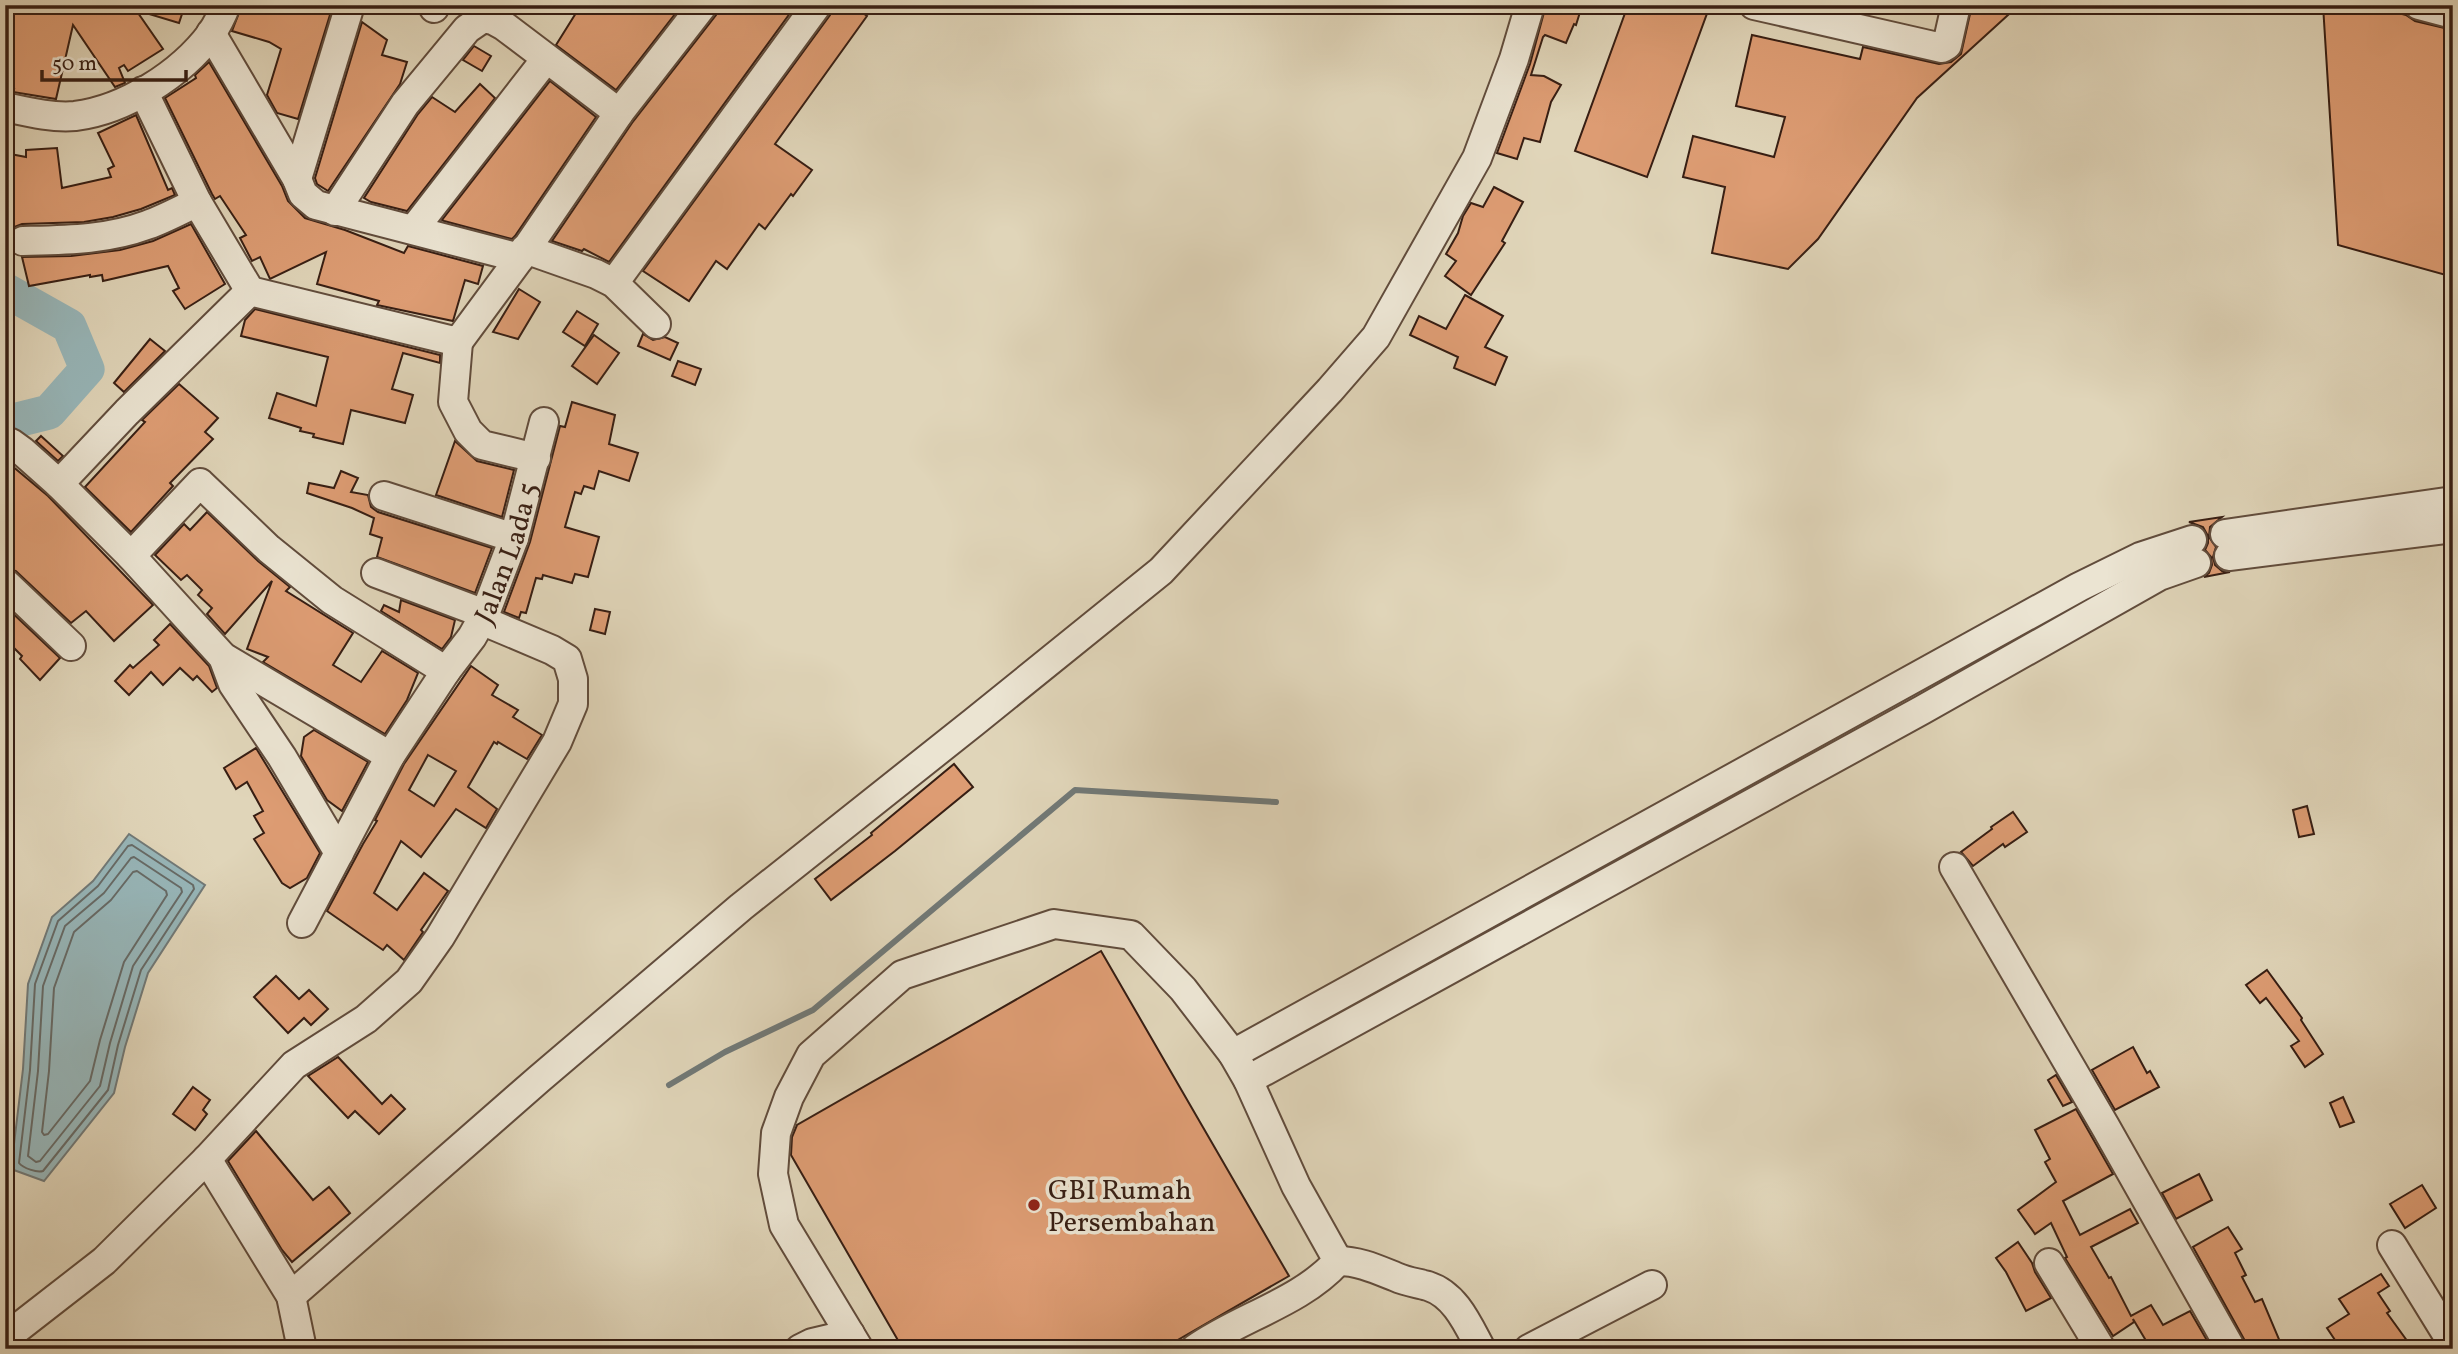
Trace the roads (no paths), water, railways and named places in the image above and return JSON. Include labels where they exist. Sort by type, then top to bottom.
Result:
[{"type":"street","points":[[5,107],[40,115],[74,116],[104,109],[144,91],[188,59],[211,33],[226,5]]},
{"type":"street","points":[[297,179],[350,5]]},
{"type":"street","points":[[536,457],[482,445],[468,431],[453,402],[458,342],[619,113],[703,5]]},
{"type":"street","points":[[614,283],[817,5]]},
{"type":"street","points":[[291,1296],[741,907],[1161,571],[1376,337],[1477,158],[1514,59],[1530,5]]},
{"type":"street","points":[[1755,5],[1942,48],[1947,44],[1956,5]]},
{"type":"street","points":[[2419,5],[2453,14]]},
{"type":"street","points":[[335,211],[405,104],[467,29],[483,18],[493,20],[511,16],[546,59],[619,113]]},
{"type":"street","points":[[211,33],[297,179],[303,194],[316,205],[596,274],[614,283],[656,324]]},
{"type":"street","points":[[414,229],[546,59]]},
{"type":"street","points":[[144,91],[197,202],[250,291],[458,342]]},
{"type":"street","points":[[23,240],[82,240],[107,236],[148,225],[197,202]]},
{"type":"street","points":[[59,484],[127,412],[250,291]]},
{"type":"street","name":"Jalan Lada 5","points":[[302,923],[390,756],[483,617],[514,538],[544,422]]},
{"type":"street","points":[[5,443],[11,443],[22,451],[59,484],[131,556],[223,657],[390,756]]},
{"type":"street","points":[[131,556],[200,483],[269,549],[332,600],[446,671]]},
{"type":"street","points":[[384,496],[514,538]]},
{"type":"street","points":[[2453,500],[2227,545],[2453,528]]},
{"type":"street","points":[[1233,1054],[2079,587],[2140,557],[2194,552],[2159,576],[1922,710],[1248,1080]]},
{"type":"street","points":[[5,1338],[104,1261],[207,1159],[294,1065],[366,1019],[409,981],[440,937],[557,742],[573,704],[573,679],[567,659],[483,617],[376,573]]},
{"type":"street","points":[[5,583],[71,646]]},
{"type":"street","points":[[223,657],[233,684],[282,757],[339,853]]},
{"type":"street","points":[[1904,685],[1922,710]]},
{"type":"street","points":[[1954,867],[2231,1349]]},
{"type":"street","points":[[800,1349],[812,1343],[855,1341],[784,1226],[773,1174],[776,1133],[789,1097],[811,1055],[902,975],[1054,924],[1132,934],[1183,989],[1233,1054],[1248,1080],[1297,1186],[1338,1261]]},
{"type":"street","points":[[207,1159],[291,1296],[302,1349]]},
{"type":"street","points":[[2392,1245],[2453,1343]]},
{"type":"street","points":[[1202,1347],[1284,1300],[1330,1270],[1338,1261],[1356,1261],[1402,1280],[1431,1287],[1461,1311],[1481,1349]]},
{"type":"street","points":[[2049,1263],[2101,1349]]},
{"type":"street","points":[[1529,1349],[1652,1285]]},
{"type":"water","points":[[129,834],[205,885],[148,973],[114,1093],[44,1181],[11,1169],[23,1069],[28,984],[52,917],[93,881]]},
{"type":"waterway","points":[[5,290],[69,326],[87,369],[49,412],[5,423]]},
{"type":"waterway","points":[[669,1085],[725,1052],[813,1010],[1075,790],[1276,802]]},
{"type":"place","name":"GBI Rumah Persembahan","points":[[1034,1205]]}]
